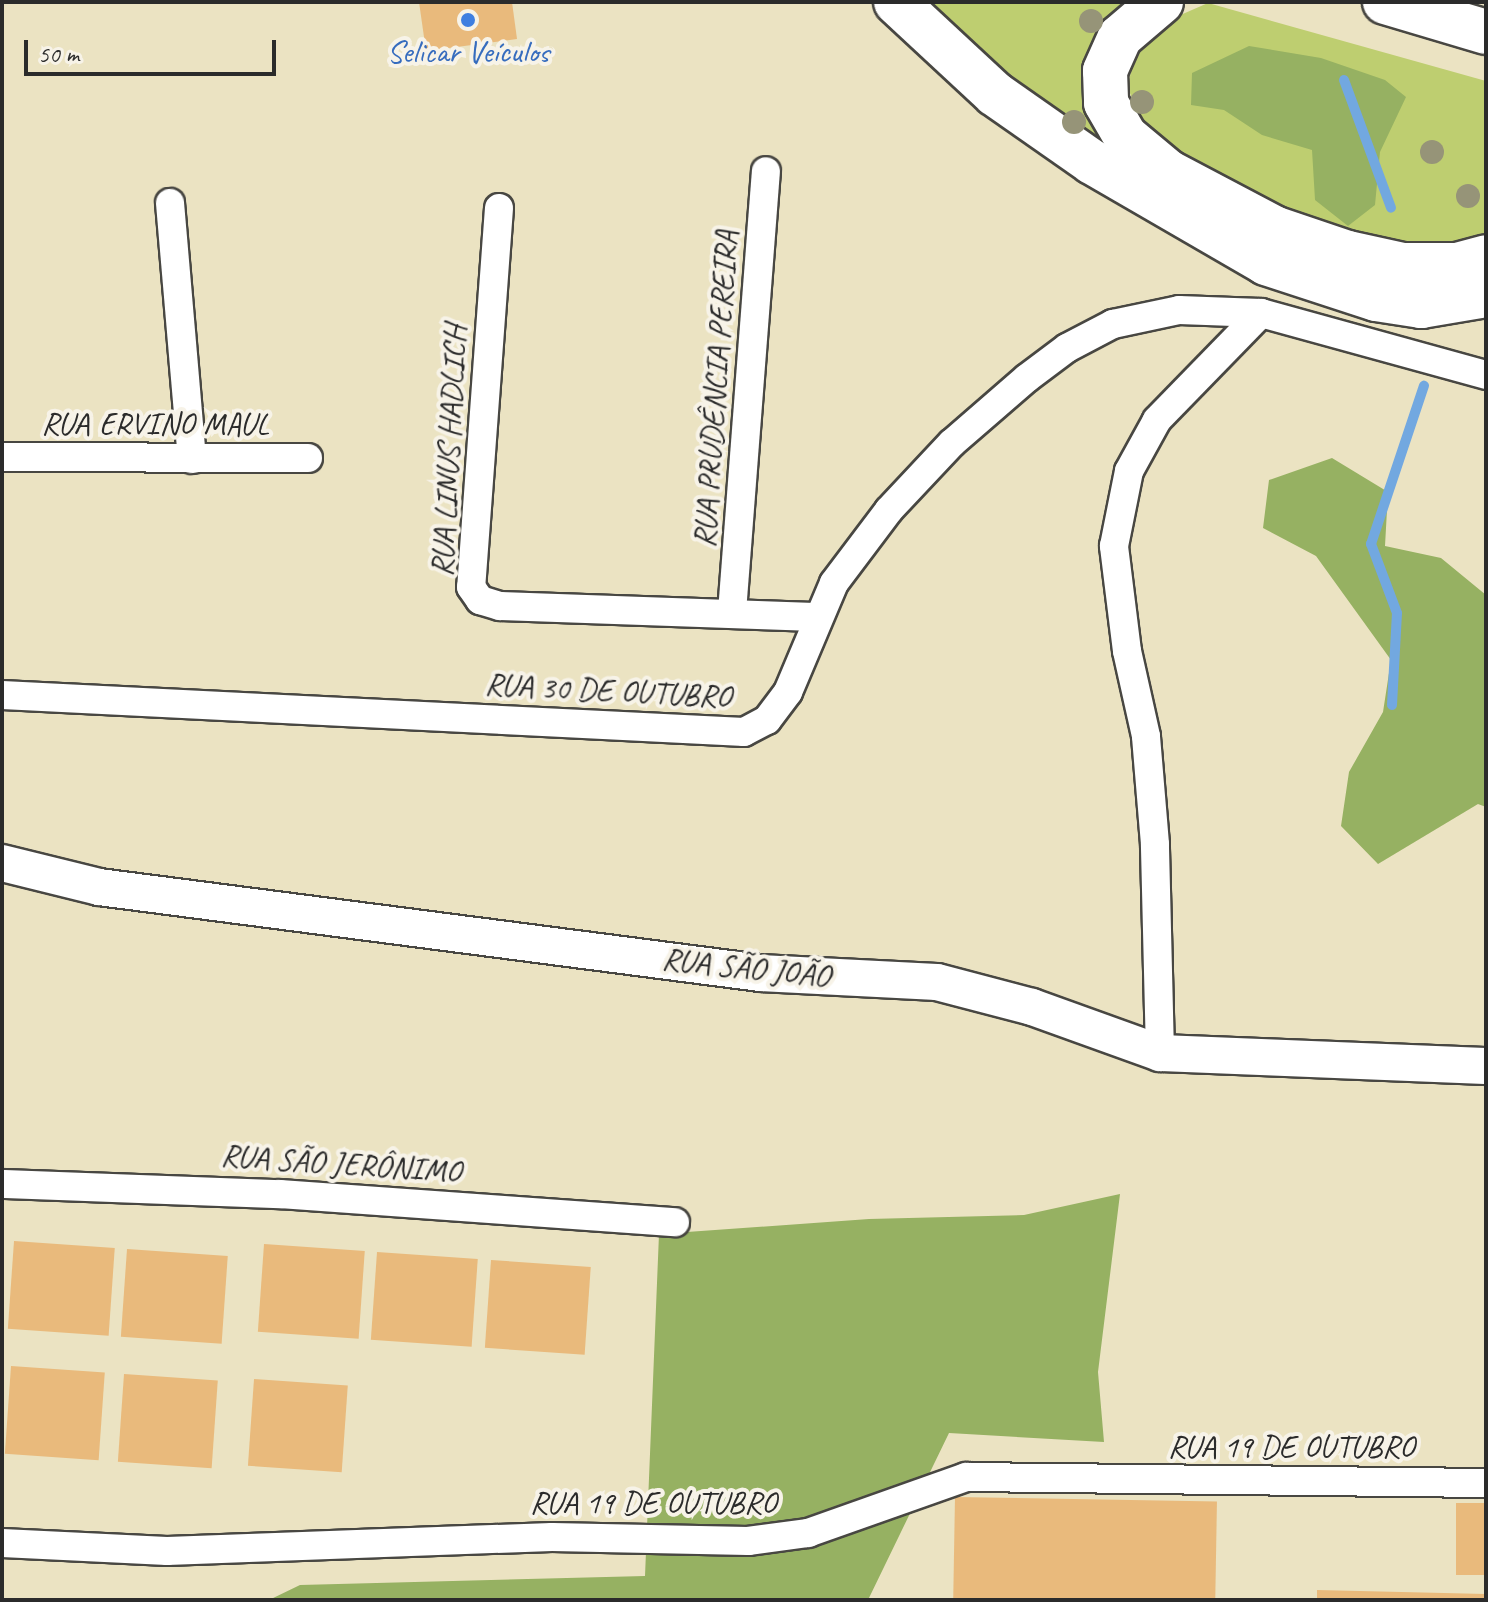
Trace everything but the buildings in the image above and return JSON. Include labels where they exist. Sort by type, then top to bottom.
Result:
[{"type":"main road","points":[[896,2],[995,94],[1092,162],[1266,263],[1376,299],[1421,306],[1486,295]]},
{"type":"main road","points":[[1161,2],[1120,37],[1105,71],[1106,103],[1126,137],[1168,172],[1274,228],[1348,253],[1403,265],[1457,265],[1486,257]]},
{"type":"main road","points":[[1385,2],[1486,32]]},
{"type":"street","name":"RUA PRUDÊNCIA PEREIRA","points":[[732,612],[766,171]]},
{"type":"street","points":[[170,203],[192,459]]},
{"type":"street","name":"RUA LINUS HADLICH","points":[[499,208],[471,587],[480,600],[500,606],[815,617]]},
{"type":"street","name":"RUA 30 DE OUTUBRO","points":[[2,695],[744,732],[767,720],[788,692],[815,617],[889,510],[952,443],[1067,348],[1113,324],[1179,310],[1261,313],[1486,375]]},
{"type":"street","points":[[1160,1053],[1155,844],[1146,736],[1127,651],[1114,546],[1129,471],[1157,420],[1261,313]]},
{"type":"street","name":"RUA ERVINO MAUL","points":[[2,457],[308,458]]},
{"type":"street","name":"RUA SÃO JOÃO","points":[[2,863],[114,889],[760,973],[937,982],[1032,1007],[1160,1053],[1486,1066]]},
{"type":"street","name":"RUA SÃO JERÔNIMO","points":[[2,1184],[280,1194],[675,1222]]},
{"type":"street","name":"RUA 19 DE OUTUBRO","points":[[2,1543],[167,1551],[552,1537],[748,1541],[808,1533],[966,1477],[1486,1483]]},
{"type":"green space","points":[[920,2],[1147,2],[1090,113],[1110,160],[1058,124]]},
{"type":"green space","points":[[1208,3],[1486,81],[1486,242],[1418,252],[1354,239],[1182,160],[1142,124],[1128,88],[1134,52],[1162,23]]},
{"type":"green space","points":[[1249,46],[1321,58],[1385,80],[1406,97],[1380,152],[1375,205],[1348,226],[1315,200],[1312,150],[1262,135],[1224,110],[1191,105],[1192,73]]},
{"type":"green space","points":[[1332,458],[1388,492],[1385,546],[1441,558],[1486,595],[1486,807],[1478,804],[1378,864],[1341,826],[1349,772],[1383,712],[1391,660],[1316,556],[1263,528],[1269,480]]},
{"type":"green space","points":[[1120,1194],[1098,1372],[1104,1442],[949,1433],[868,1600],[269,1600],[300,1585],[645,1576],[659,1234],[869,1219],[1024,1215]]},
{"type":"waterway","points":[[1344,80],[1391,208]]},
{"type":"waterway","points":[[1392,705],[1397,613],[1371,544],[1424,386]]},
{"type":"place","name":"Selicar Veículos","points":[[468,20]]}]
